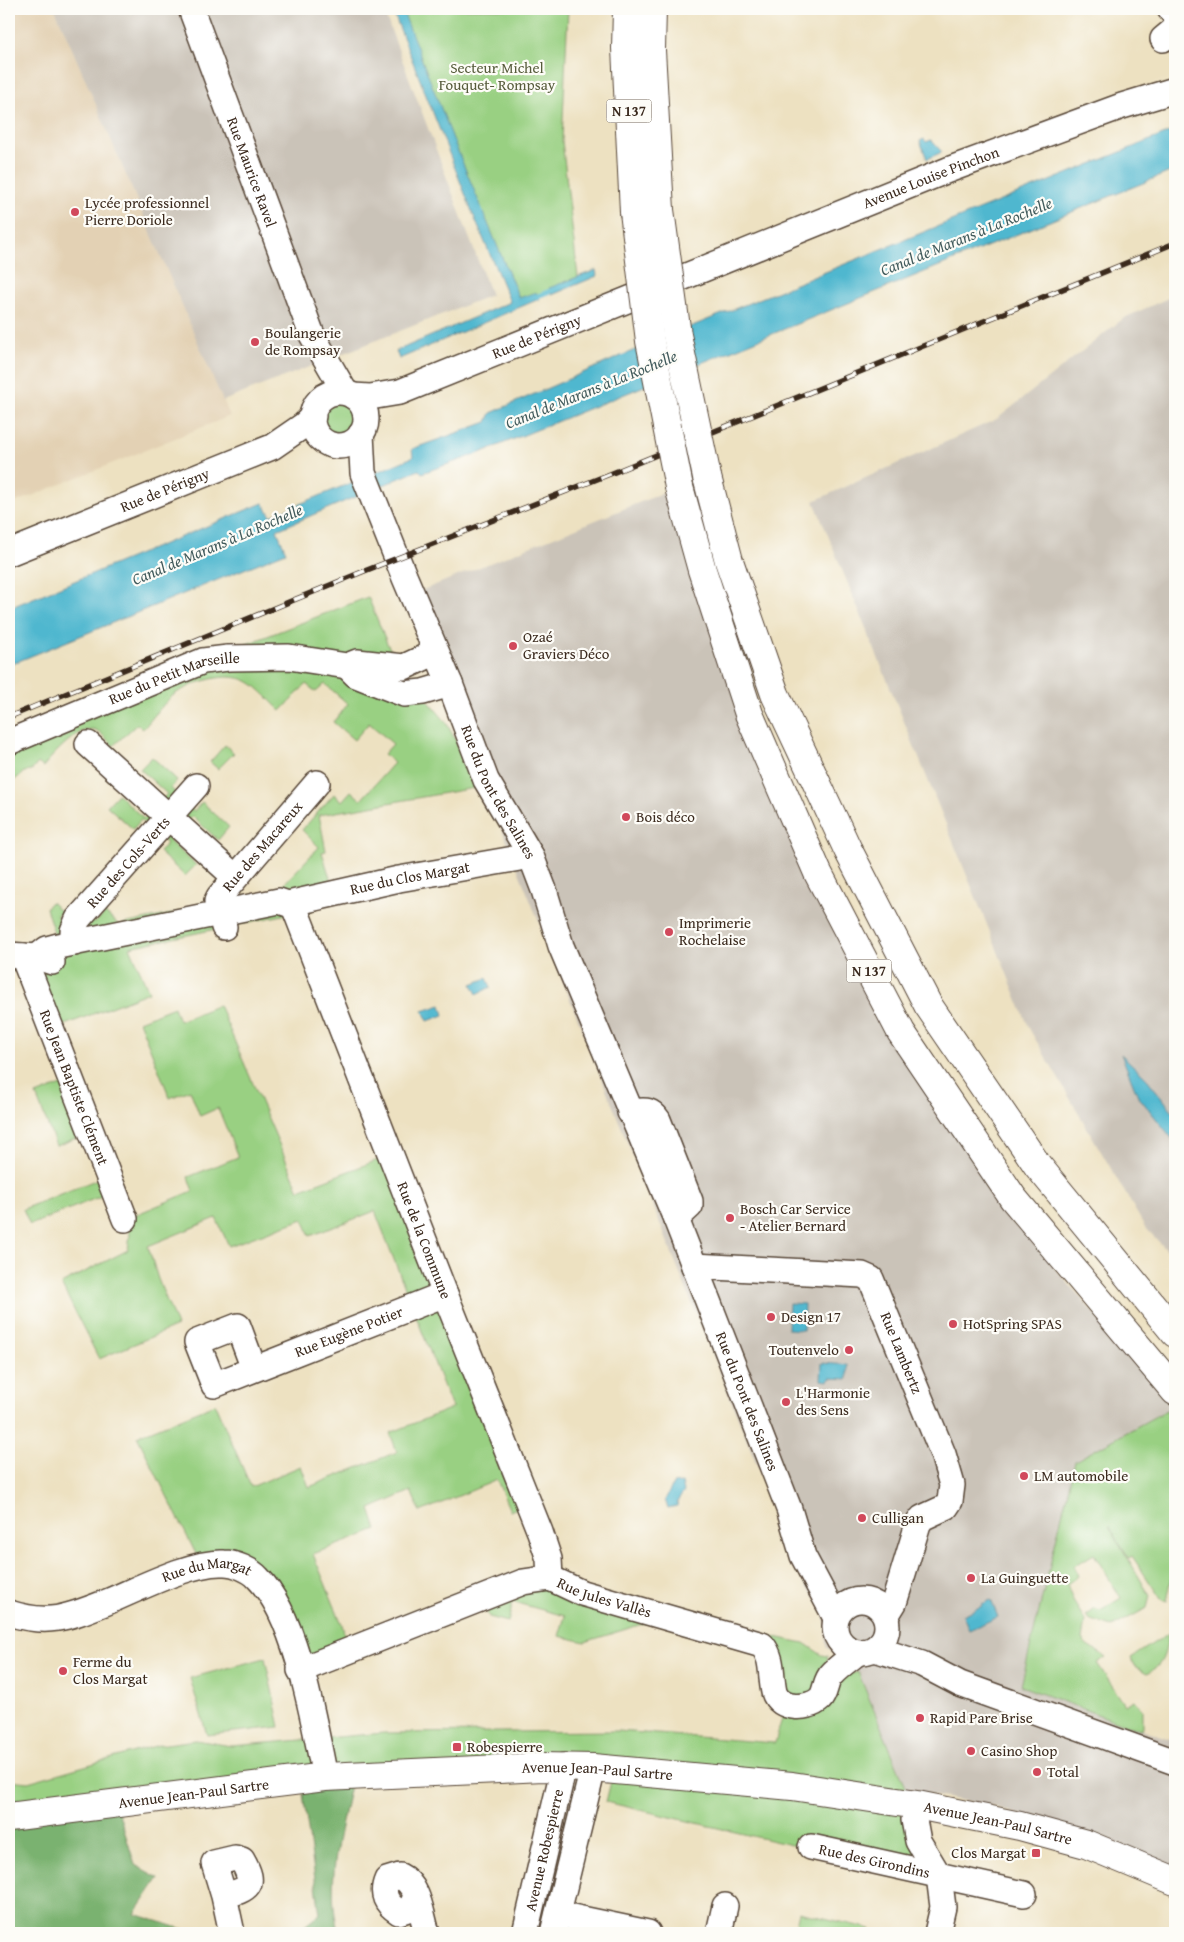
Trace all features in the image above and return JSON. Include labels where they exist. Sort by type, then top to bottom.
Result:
[{"type":"main road","name":"N 137","points":[[627,9],[626,48],[647,211],[677,335],[707,477],[729,561],[775,694],[848,850],[928,1005],[1038,1166],[1175,1333]]},
{"type":"main road","name":"N 137","points":[[652,9],[647,211],[650,341],[679,487],[702,570],[749,714],[818,873],[901,1032],[1013,1198],[1175,1391]]},
{"type":"main road","name":"Avenue Jean-Paul Sartre","points":[[9,1817],[326,1777],[564,1766],[792,1786],[917,1805],[1020,1826],[1086,1844],[1175,1881]]},
{"type":"street","name":"Rue Maurice Ravel","points":[[191,9],[312,335],[319,378],[316,408]]},
{"type":"street","points":[[1170,9],[1175,15]]},
{"type":"street","name":"Avenue Louise Pinchon","points":[[620,304],[948,170],[1122,106],[1175,90]]},
{"type":"street","name":"Rue de Périgny","points":[[349,394],[370,397],[400,392],[620,304]]},
{"type":"street","name":"Rue Maurice Ravel","points":[[312,335],[349,394]]},
{"type":"street","name":"Rue de Périgny","points":[[364,426],[400,392]]},
{"type":"street","points":[[349,394],[360,401],[364,409],[364,426],[355,440],[347,444],[330,444],[317,433],[316,408],[327,395],[349,394]]},
{"type":"street","name":"Rue de Périgny","points":[[9,553],[272,447],[304,425],[316,408]]},
{"type":"street","name":"Rue du Pont des Salines","points":[[364,426],[368,485]]},
{"type":"street","name":"Rue du Pont des Salines","points":[[338,445],[368,485],[450,684],[486,780],[531,856],[561,946],[676,1219],[813,1576],[862,1625],[922,1664],[960,1684],[1175,1762]]},
{"type":"street","name":"Rue du Petit Marseille","points":[[9,742],[203,661],[228,658],[289,657],[347,666],[357,662],[404,667],[436,652]]},
{"type":"street","name":"Rue du Petit Marseille","points":[[347,666],[356,675],[404,694],[423,692],[450,684]]},
{"type":"street","points":[[88,744],[235,878]]},
{"type":"street","name":"Rue des Macareux","points":[[222,920],[218,901],[219,897],[317,783]]},
{"type":"street","name":"Rue des Cols-Verts","points":[[74,943],[73,930],[78,919],[196,786]]},
{"type":"street","name":"Rue du Clos Margat","points":[[23,956],[52,962],[222,920],[279,901],[291,904],[399,879],[531,856]]},
{"type":"street","name":"Rue de la Commune","points":[[291,904],[540,1532],[549,1559],[550,1578]]},
{"type":"street","name":"Rue du Clos Margat","points":[[23,956],[74,943],[222,920]]},
{"type":"street","name":"Rue Jean Baptiste Clément","points":[[23,956],[125,1219]]},
{"type":"street","name":"Rue Lambertz","points":[[694,1266],[862,1275],[871,1279],[943,1454],[952,1485],[950,1502],[946,1507],[922,1518],[918,1524],[902,1581],[881,1592],[862,1625]]},
{"type":"street","name":"Rue Eugène Potier","points":[[254,1369],[445,1294]]},
{"type":"street","name":"Rue du Margat","points":[[9,1612],[29,1619],[67,1618],[201,1564],[225,1563],[240,1567],[258,1577],[282,1614],[300,1670],[326,1777]]},
{"type":"street","name":"Rue Jules Vallès","points":[[300,1670],[523,1582],[550,1578],[582,1593],[762,1645],[772,1664],[775,1694],[779,1700],[797,1707],[807,1706],[822,1698],[830,1676],[826,1666],[830,1643],[862,1625]]},
{"type":"street","name":"Avenue Robespierre","points":[[525,1933],[564,1766]]},
{"type":"street","name":"Avenue Robespierre","points":[[556,1924],[593,1768]]},
{"type":"street","name":"Rue des Girondins","points":[[917,1805],[914,1820],[918,1841],[938,1876],[943,1907],[937,1933]]},
{"type":"street","name":"Rue des Girondins","points":[[811,1847],[1024,1894]]},
{"type":"street","points":[[224,1896],[232,1933]]},
{"type":"street","points":[[416,1896],[427,1933]]},
{"type":"street","points":[[719,1933],[725,1906]]},
{"type":"street","points":[[556,1924],[648,1933]]},
{"type":"shaded area","name":"Lycée professionnel Pierre Doriole","points":[[9,9],[55,9],[230,416],[9,505]]},
{"type":"shaded area","points":[[55,9],[383,9],[491,295],[223,401]]},
{"type":"shaded area","points":[[1175,295],[1175,1259],[1145,1227],[1030,1030],[814,501],[997,419],[1124,318]]},
{"type":"shaded area","points":[[673,489],[773,800],[1054,1267],[1174,1406],[1075,1461],[1021,1686],[1175,1741],[1175,1872],[1137,1853],[992,1806],[908,1791],[855,1665],[826,1647],[825,1609],[806,1587],[408,596]]},
{"type":"green space","name":"Secteur Michel Fouquet- Rompsay","points":[[397,9],[568,9],[562,141],[578,277],[517,304]]},
{"type":"green space","points":[[339,397],[354,403],[360,418],[354,433],[339,439],[324,433],[318,418],[324,403]]},
{"type":"green space","points":[[368,597],[397,662],[357,662],[426,698],[446,722],[480,787],[319,815],[326,851],[322,852],[335,894],[283,915],[130,947],[149,992],[52,1030],[23,956],[58,946],[46,908],[51,902],[61,912],[56,916],[73,930],[83,913],[95,923],[105,913],[119,925],[281,891],[281,887],[319,847],[302,830],[334,794],[342,801],[351,791],[361,800],[394,763],[384,754],[393,744],[369,723],[354,740],[333,722],[348,704],[325,684],[316,692],[306,684],[281,711],[249,682],[231,677],[221,677],[201,682],[175,694],[143,729],[137,724],[113,746],[96,730],[89,729],[82,732],[67,742],[43,767],[38,763],[31,771],[24,772],[9,785],[9,742],[203,661]]},
{"type":"green space","points":[[225,745],[234,753],[218,769],[210,762]]},
{"type":"green space","points":[[152,757],[177,780],[171,788],[180,798],[159,802],[167,794],[140,769]]},
{"type":"green space","points":[[118,794],[144,819],[151,812],[155,814],[151,828],[141,820],[133,829],[107,806]]},
{"type":"green space","points":[[202,802],[229,827],[218,840],[192,816],[184,825],[187,805],[194,811]]},
{"type":"green space","points":[[176,833],[169,841],[196,865],[185,876],[159,852],[167,843],[158,836]]},
{"type":"green space","points":[[219,1005],[299,1190],[391,1155],[529,1503],[510,1511],[497,1480],[420,1512],[411,1491],[370,1509],[377,1530],[313,1554],[342,1624],[348,1651],[300,1670],[258,1577],[201,1564],[137,1436],[215,1404],[251,1487],[301,1466],[309,1487],[397,1452],[390,1433],[452,1408],[375,1211],[310,1236],[303,1219],[229,1246],[216,1218],[148,1246],[158,1279],[177,1326],[99,1359],[61,1284],[128,1250],[130,1234],[125,1219],[193,1191],[188,1177],[238,1157],[218,1108],[200,1116],[190,1090],[170,1098],[139,1021],[174,1007],[179,1021]]},
{"type":"green space","points":[[72,1081],[92,1132],[56,1146],[36,1095]]},
{"type":"green space","points":[[108,1175],[114,1191],[30,1225],[23,1209]]},
{"type":"green space","points":[[1174,1406],[1175,1563],[1167,1601],[1161,1599],[1132,1556],[1129,1558],[1109,1526],[1150,1596],[1147,1608],[1112,1627],[1091,1620],[1086,1616],[1095,1609],[1100,1611],[1121,1598],[1094,1554],[1074,1566],[1078,1576],[1067,1584],[1073,1601],[1085,1620],[1082,1640],[1087,1646],[1106,1657],[1097,1663],[1125,1705],[1134,1700],[1143,1708],[1143,1727],[1140,1730],[1021,1686],[1075,1461]]},
{"type":"green space","points":[[527,1581],[655,1620],[585,1642],[559,1636],[565,1616],[513,1602],[508,1622],[489,1617],[481,1600]]},
{"type":"green space","points":[[1169,1633],[1161,1662],[1153,1670],[1147,1673],[1134,1666],[1131,1658]]},
{"type":"green space","points":[[770,1636],[804,1643],[822,1655],[828,1656],[826,1666],[846,1673],[858,1672],[913,1804],[939,1876],[811,1847],[791,1845],[606,1802],[614,1769],[564,1766],[9,1817],[9,1780],[28,1782],[159,1745],[196,1740],[231,1746],[384,1733],[618,1731],[775,1743],[786,1704],[756,1642]]},
{"type":"green space","points":[[265,1658],[280,1727],[207,1735],[190,1678]]},
{"type":"green space","points":[[352,1776],[336,1854],[334,1874],[333,1894],[339,1933],[282,1933],[298,1931],[320,1914],[301,1780]]},
{"type":"green space","points":[[116,1804],[135,1865],[159,1878],[135,1914],[195,1933],[9,1933],[9,1817]]},
{"type":"green space","points":[[799,1912],[871,1929],[870,1933],[794,1933]]},
{"type":"water","points":[[392,9],[402,9],[457,149],[519,298],[536,292],[539,299],[399,359],[396,351],[510,302]]},
{"type":"water","name":"Canal de Marans à La Rochelle","points":[[1175,130],[1175,170],[475,455],[422,473],[419,470],[277,530],[286,552],[9,665],[9,608],[263,503],[271,516],[413,457],[412,449],[487,422],[491,413],[653,342]]},
{"type":"water","points":[[924,139],[926,142],[931,140],[942,152],[927,159],[920,141]]},
{"type":"water","points":[[596,270],[597,276],[552,295],[549,288]]},
{"type":"water","points":[[487,978],[491,987],[477,994],[472,984]]},
{"type":"water","points":[[441,1005],[444,1015],[428,1021],[423,1011]]},
{"type":"water","points":[[1121,1054],[1147,1079],[1175,1114],[1175,1142],[1138,1096]]},
{"type":"water","points":[[789,1303],[804,1304],[803,1330],[788,1329]]},
{"type":"water","points":[[822,1363],[848,1365],[848,1379],[830,1378],[829,1381],[821,1380]]},
{"type":"water","points":[[682,1483],[684,1492],[678,1500],[677,1506],[668,1508],[665,1500],[673,1484]]},
{"type":"water","points":[[991,1600],[998,1617],[969,1630],[963,1615]]},
{"type":"waterway","points":[[533,298],[555,289]]},
{"type":"railway","points":[[9,717],[1175,243]]},
{"type":"place","name":"Lycée professionnel Pierre Doriole","points":[[75,212]]},
{"type":"place","name":"Boulangerie de Rompsay","points":[[255,342]]},
{"type":"place","name":"Ozaé Graviers Déco","points":[[513,646]]},
{"type":"place","name":"Bois déco","points":[[626,817]]},
{"type":"place","name":"Imprimerie Rochelaise","points":[[669,932]]},
{"type":"place","name":"Bosch Car Service - Atelier Bernard","points":[[730,1218]]},
{"type":"place","name":"Design 17","points":[[771,1317]]},
{"type":"place","name":"HotSpring SPAS","points":[[953,1324]]},
{"type":"place","name":"Toutenvelo","points":[[849,1350]]},
{"type":"place","name":"L'Harmonie des Sens","points":[[786,1402]]},
{"type":"place","name":"LM automobile","points":[[1024,1476]]},
{"type":"place","name":"Culligan","points":[[862,1518]]},
{"type":"place","name":"La Guinguette","points":[[971,1578]]},
{"type":"place","name":"Ferme du Clos Margat","points":[[63,1671]]},
{"type":"place","name":"Rapid Pare Brise","points":[[920,1718]]},
{"type":"place","name":"Robespierre","points":[[457,1747]]},
{"type":"place","name":"Casino Shop","points":[[971,1751]]},
{"type":"place","name":"Total","points":[[1037,1772]]},
{"type":"place","name":"Clos Margat","points":[[1036,1853]]}]
